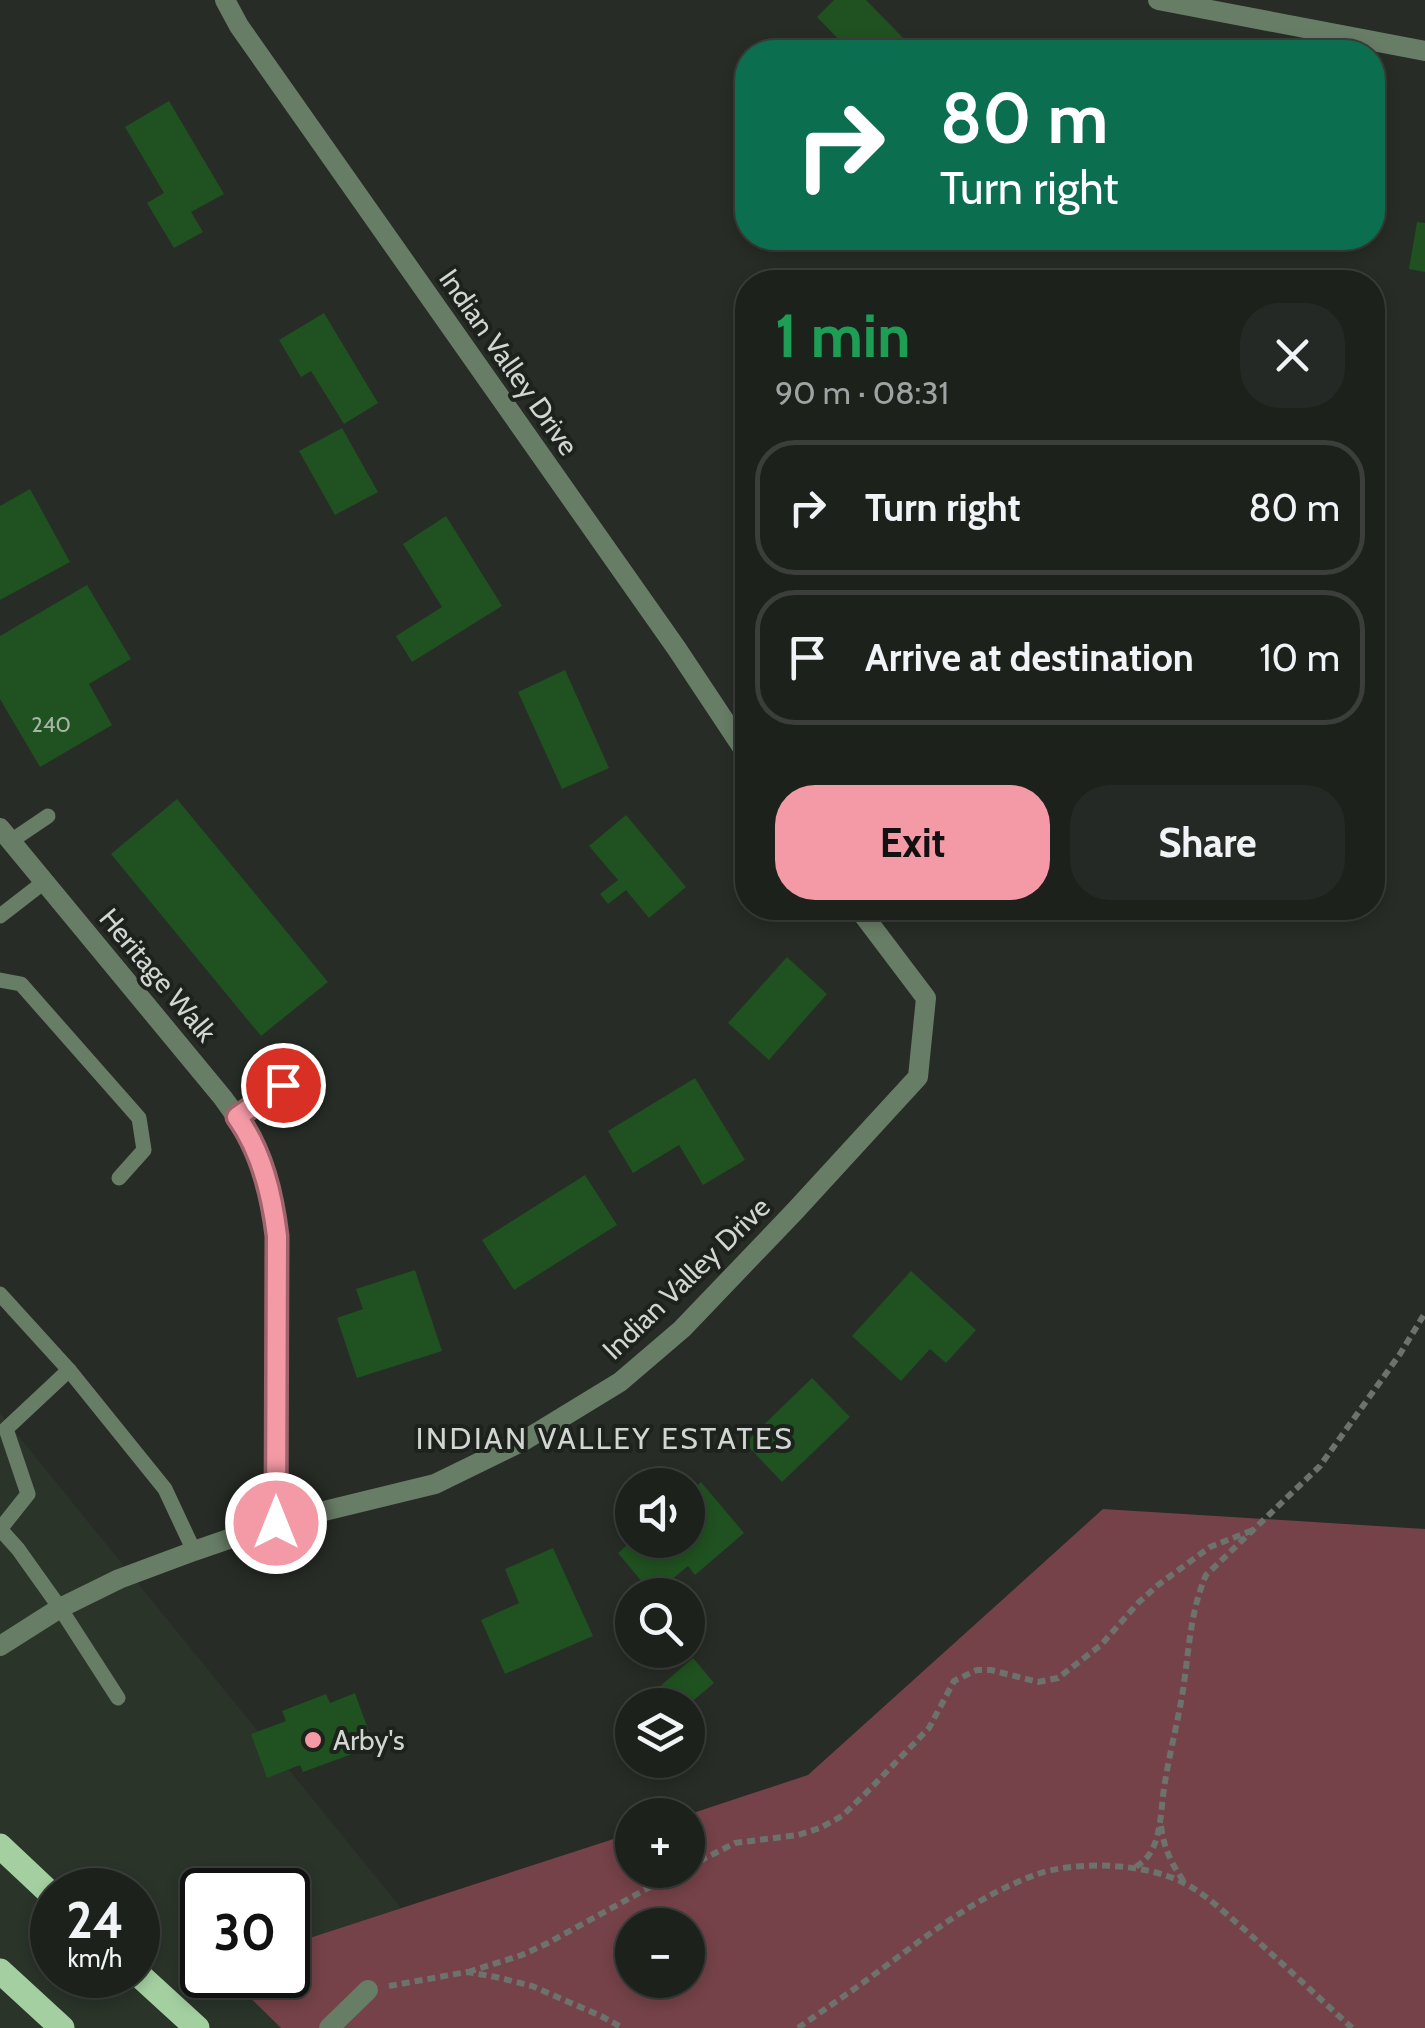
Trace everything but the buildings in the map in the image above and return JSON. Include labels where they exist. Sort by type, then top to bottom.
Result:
[{"type":"main road","points":[[0,1846],[30,1874]]},
{"type":"main road","points":[[0,1971],[62,2028]]},
{"type":"main road","points":[[160,1994],[196,2028]]},
{"type":"street","name":"Indian Valley Drive","points":[[225,0],[239,26],[735,737]]},
{"type":"street","points":[[1158,0],[1372,40]]},
{"type":"street","points":[[1385,43],[1425,50]]},
{"type":"street","name":"Heritage Walk","points":[[5,834],[237,1117],[256,1150],[274,1206],[277,1236],[276,1523]]},
{"type":"street","name":"Indian Valley Drive","points":[[0,1646],[60,1608],[120,1579],[194,1551],[276,1523],[435,1484],[525,1440],[620,1382],[682,1329],[918,1077],[926,998],[867,920]]},
{"type":"street","points":[[329,2028],[368,1990]]},
{"type":"lane","points":[[5,834],[48,816]]},
{"type":"lane","points":[[0,916],[44,882]]},
{"type":"lane","points":[[0,980],[21,984],[138,1118],[144,1150],[119,1178]]},
{"type":"lane","points":[[237,1117],[283,1085]]},
{"type":"lane","points":[[0,1294],[69,1370],[166,1489],[194,1551]]},
{"type":"lane","points":[[69,1370],[3,1432],[28,1494],[0,1528],[60,1608],[118,1698]]},
{"type":"path","points":[[1134,1868],[1151,1852],[1160,1820],[1198,1593],[1206,1575],[1320,1466],[1425,1313]]},
{"type":"path","points":[[705,1858],[734,1843],[798,1835],[842,1816],[928,1728],[954,1681],[977,1670],[1038,1682],[1058,1678],[1101,1646],[1138,1603],[1167,1578],[1210,1547],[1253,1530]]},
{"type":"path","points":[[1160,1820],[1165,1849],[1186,1884]]},
{"type":"path","points":[[798,2028],[969,1908],[1039,1874],[1074,1868],[1134,1868],[1154,1871],[1186,1884],[1272,1953],[1352,2028]]},
{"type":"path","points":[[368,1990],[467,1972],[535,1949],[647,1888]]},
{"type":"path","points":[[467,1972],[532,1986],[623,2028]]},
{"type":"shaded area","points":[[0,1413],[401,1908],[310,1938],[310,1868],[180,1868],[180,1998],[250,1998],[281,2028],[0,2028]]},
{"type":"shaded area","points":[[1103,1509],[1425,1529],[1425,2028],[281,2028],[250,1998],[310,1998],[310,1938],[615,1839],[615,1888],[705,1888],[705,1809],[808,1775]]},
{"type":"place","name":"Arby's","points":[[313,1740]]},
{"type":"district","name":"INDIAN VALLEY ESTATES","points":[[605,1439]]},
{"type":"route","points":[[276,1523],[277,1236],[274,1206],[256,1150],[237,1117],[283,1085]]}]
